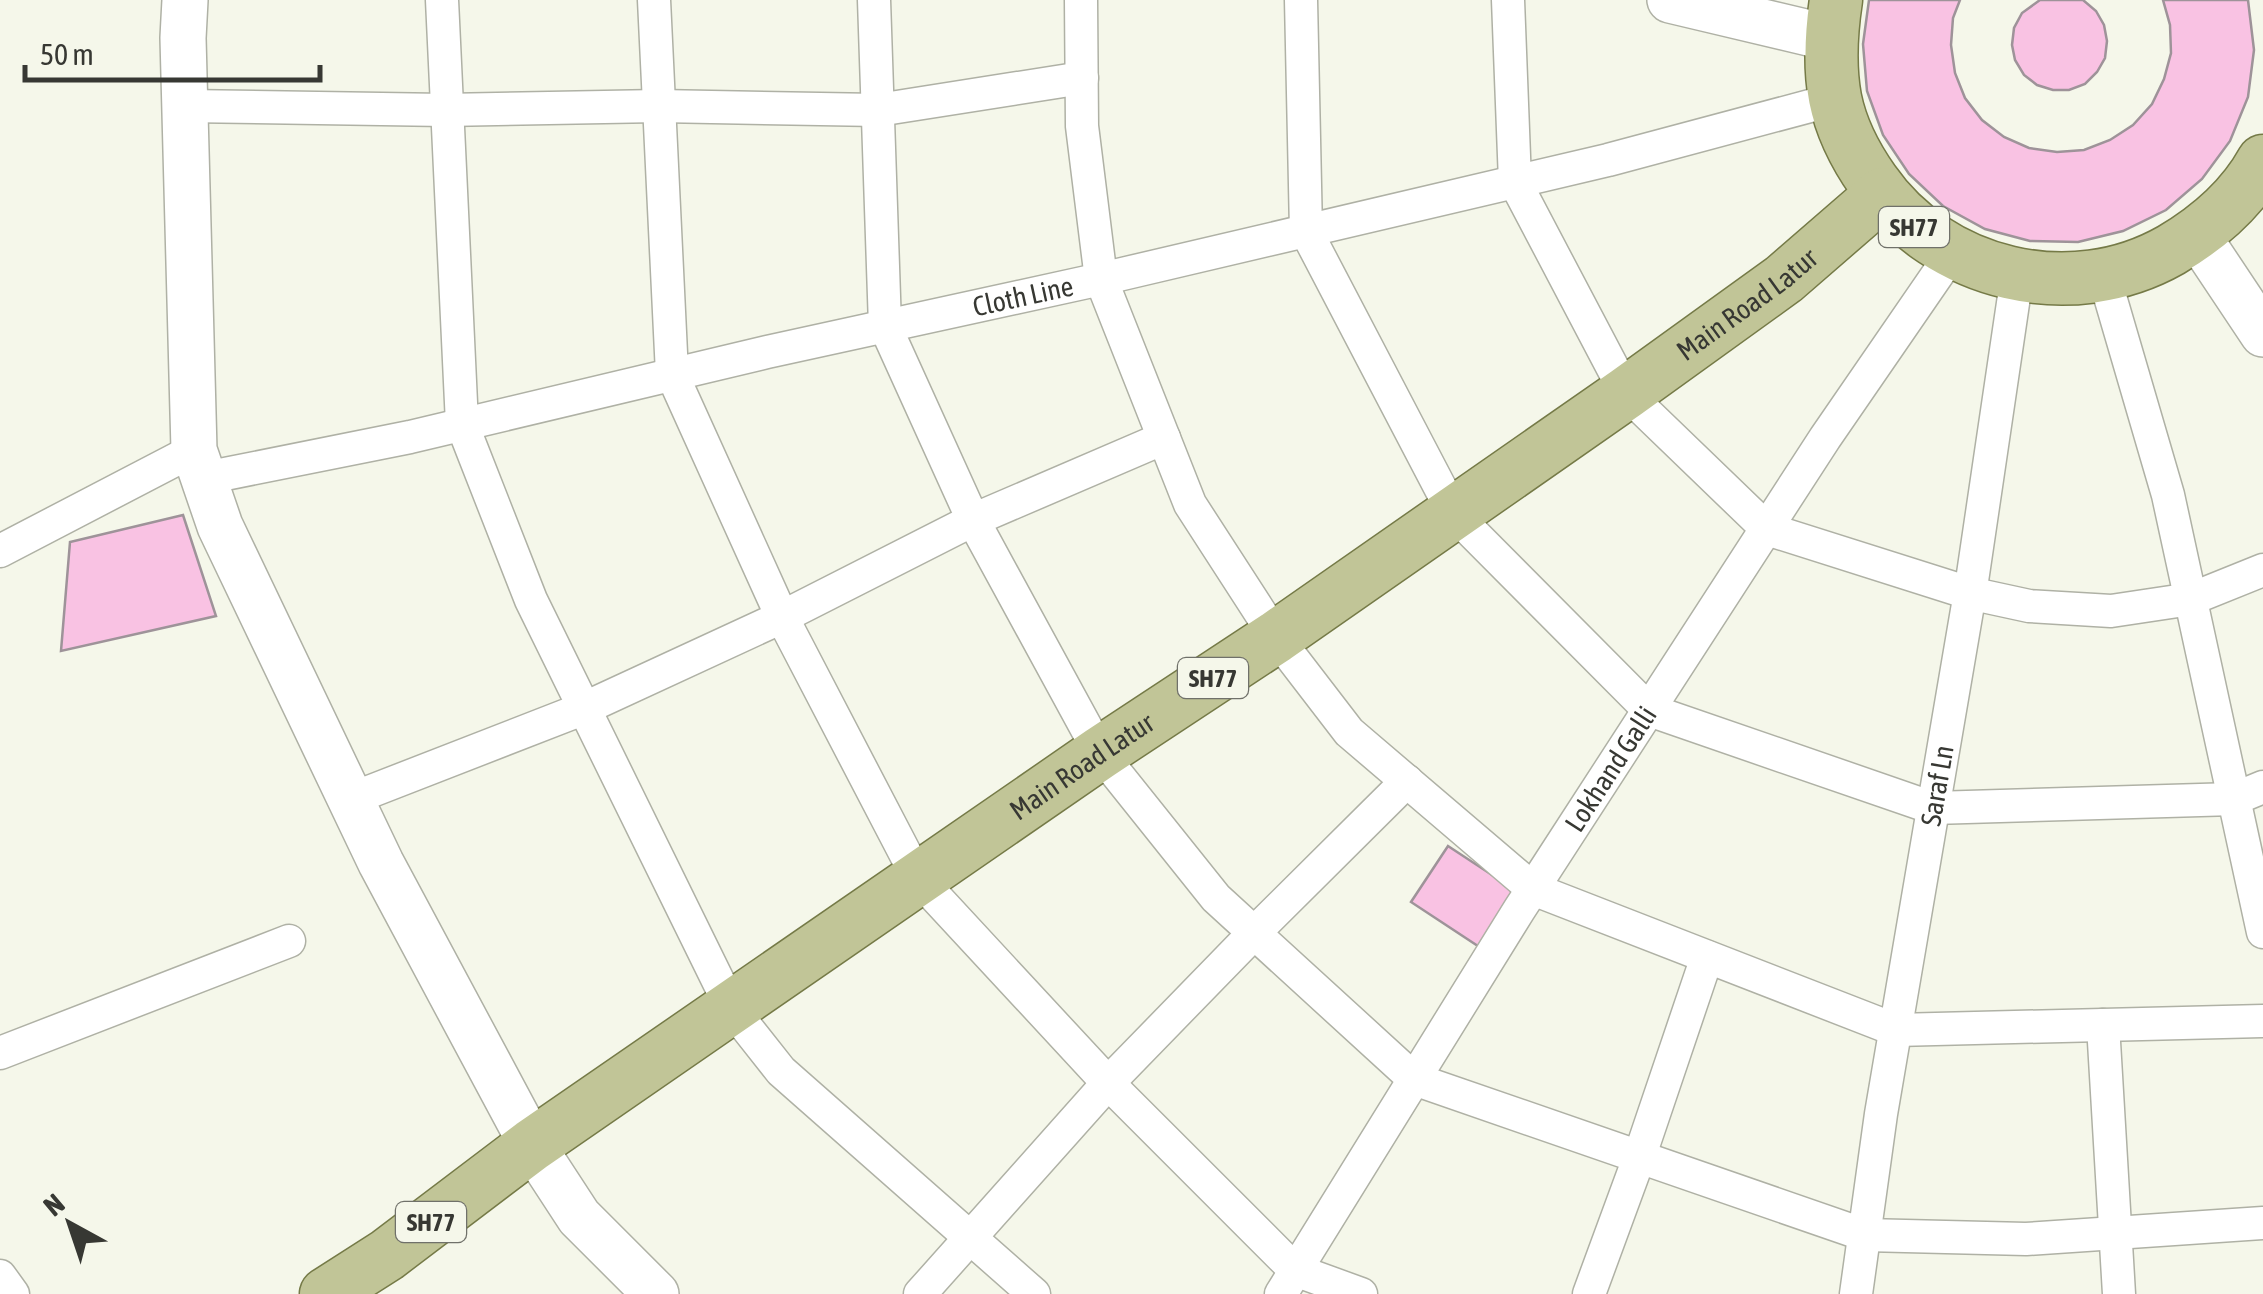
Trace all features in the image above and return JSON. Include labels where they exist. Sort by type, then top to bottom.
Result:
[{"type":"main road","name":"SH77","points":[[1833,19],[1836,99],[1861,165],[1914,227],[1984,266],[2017,276],[2060,280],[2104,276],[2152,260],[2197,235],[2232,204],[2262,165]]},
{"type":"main road","name":"Main Road Latur","points":[[326,1294],[388,1255],[532,1145],[1100,753],[1276,638],[1626,393],[1784,279],[1882,194]]},
{"type":"street","points":[[184,0],[199,464],[220,526],[381,863],[532,1145],[578,1217],[656,1294]]},
{"type":"street","points":[[442,0],[462,424],[531,600],[732,1009],[781,1071],[1034,1294]]},
{"type":"street","points":[[654,0],[672,374],[782,617],[918,878],[1288,1282],[1360,1294]]},
{"type":"street","points":[[874,0],[885,326],[974,520],[1100,753],[1216,898],[1414,1080],[1865,1235],[2026,1239],[2263,1224]]},
{"type":"street","points":[[1081,0],[1082,126],[1102,279],[1190,504],[1276,638],[1349,732],[1533,889],[1896,1030],[2263,1021]]},
{"type":"street","points":[[1302,0],[1306,231],[1454,514],[1650,710],[1933,808],[2249,793]]},
{"type":"street","points":[[1508,0],[1515,182],[1626,393],[1767,529],[1970,593],[2030,606],[2111,611],[2191,598],[2263,570]]},
{"type":"street","points":[[1670,0],[1833,19]]},
{"type":"street","points":[[185,106],[878,110],[1082,78]]},
{"type":"street","name":"Cloth Line","points":[[0,550],[199,464],[462,424],[1515,182],[1836,99]]},
{"type":"street","points":[[2197,235],[2263,334]]},
{"type":"street","name":"Lokhand Galli","points":[[1288,1282],[1533,889],[1825,438],[1953,252]]},
{"type":"street","name":"Saraf Ln","points":[[1856,1294],[1881,1114],[1970,593],[2017,276]]},
{"type":"street","points":[[2104,276],[2168,494],[2191,598],[2249,793],[2263,932]]},
{"type":"street","points":[[351,799],[585,708],[782,617],[974,520],[1164,438]]},
{"type":"street","points":[[920,1294],[1108,1083],[1407,781]]},
{"type":"street","points":[[0,1053],[289,940]]},
{"type":"street","points":[[1589,1294],[1707,957]]},
{"type":"street","points":[[2103,1025],[2119,1294]]},
{"type":"street","points":[[0,1276],[13,1294]]},
{"type":"building","points":[[1869,0],[1960,0],[1953,18],[1951,45],[1955,73],[1965,98],[1982,120],[2004,137],[2029,148],[2084,150],[2133,125],[2152,104],[2171,53],[2170,25],[2163,0],[2248,0],[2254,50],[2248,97],[2230,141],[2202,179],[2166,210],[2123,231],[2078,242],[2030,241],[1985,229],[1943,206],[1909,174],[1883,135],[1867,91],[1863,44]]},
{"type":"building","points":[[2040,0],[2083,0],[2104,25],[2105,58],[2085,84],[2069,90],[2037,85],[2024,75],[2015,60],[2014,28],[2022,13]]},
{"type":"building","points":[[183,515],[216,616],[61,651],[70,542]]},
{"type":"building","points":[[1448,846],[1521,894],[1484,950],[1411,902]]}]
